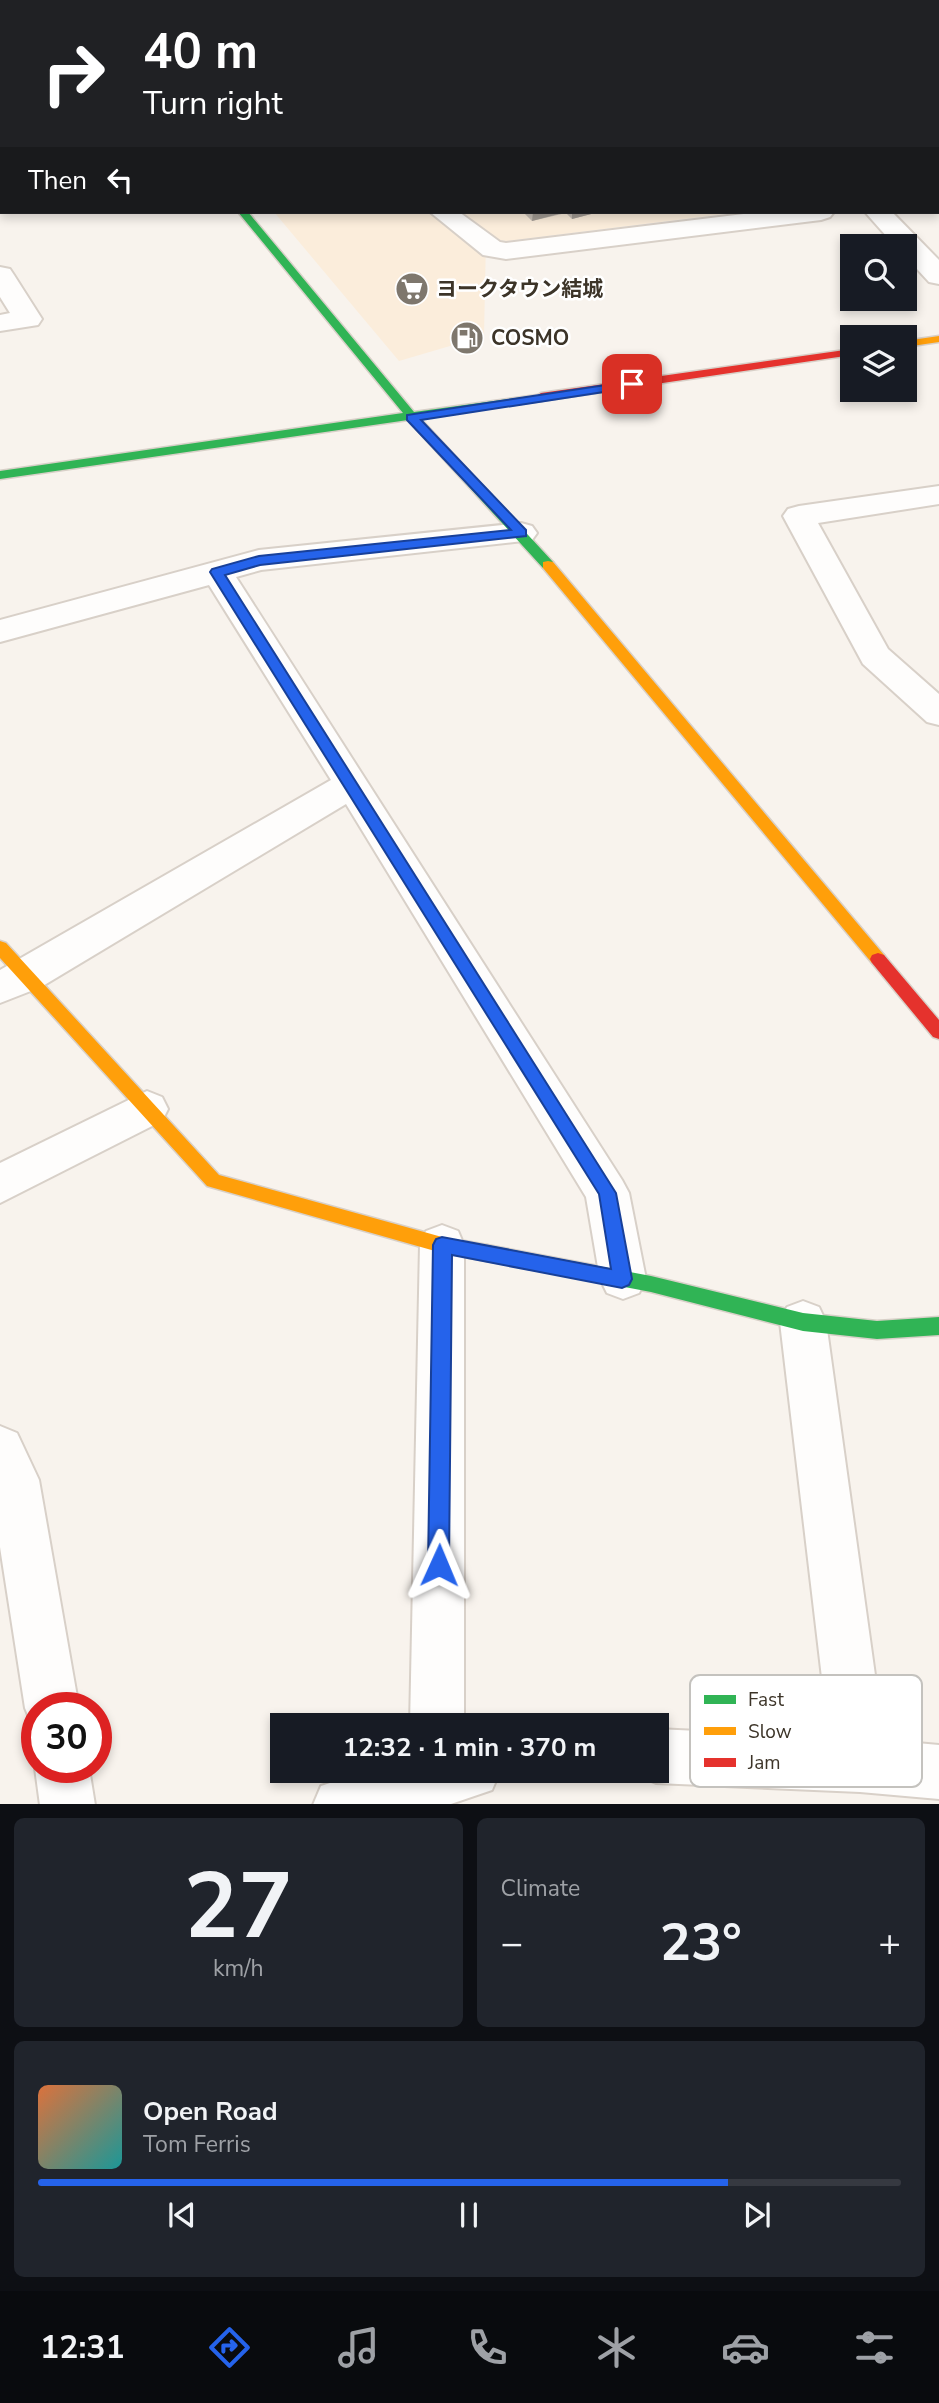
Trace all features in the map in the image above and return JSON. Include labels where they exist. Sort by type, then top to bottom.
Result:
[{"type":"street","points":[[251,214],[412,417],[521,533],[937,1028]]},
{"type":"street","points":[[446,214],[492,249],[506,251],[805,214]]},
{"type":"street","points":[[880,214],[939,276]]},
{"type":"street","points":[[0,275],[28,319],[0,323]]},
{"type":"street","points":[[917,342],[939,339]]},
{"type":"street","points":[[0,475],[840,354]]},
{"type":"street","points":[[939,495],[799,516],[875,656],[939,713]]},
{"type":"street","points":[[0,631],[259,560],[521,533]]},
{"type":"street","points":[[216,572],[352,784],[607,1193],[622,1279]]},
{"type":"street","points":[[13,982],[352,784]]},
{"type":"street","points":[[0,947],[13,982],[147,1109],[214,1181],[442,1245],[622,1279],[803,1322],[877,1330],[939,1325]]},
{"type":"street","points":[[0,1184],[147,1109]]},
{"type":"street","points":[[437,1713],[442,1245]]},
{"type":"street","points":[[803,1322],[848,1675]]},
{"type":"street","points":[[0,1449],[14,1480],[49,1692]]},
{"type":"street","points":[[669,1757],[690,1758]]},
{"type":"street","points":[[64,1783],[68,1804]]},
{"type":"street","points":[[340,1804],[416,1783]]},
{"type":"shaded area","name":"ヨークタウン結城","points":[[276,214],[725,214],[508,241],[486,239],[484,336],[399,361]]},
{"type":"traffic: fast","points":[[245,214],[412,417],[548,565]]},
{"type":"traffic: fast","points":[[0,475],[541,397]]},
{"type":"traffic: fast","points":[[487,1253],[651,1284],[803,1322],[877,1330],[939,1326]]},
{"type":"traffic: slow","points":[[917,342],[939,339]]},
{"type":"traffic: slow","points":[[548,565],[878,959]]},
{"type":"traffic: slow","points":[[0,947],[213,1181],[442,1245],[487,1253]]},
{"type":"traffic: jam","points":[[541,397],[840,354]]},
{"type":"traffic: jam","points":[[878,959],[939,1032]]},
{"type":"place","name":"ヨークタウン結城","points":[[412,289]]},
{"type":"place","name":"COSMO","points":[[467,338]]},
{"type":"route","points":[[439,1565],[442,1245],[622,1279],[607,1193],[352,784],[216,572],[259,560],[521,533],[412,417],[632,384]]}]
